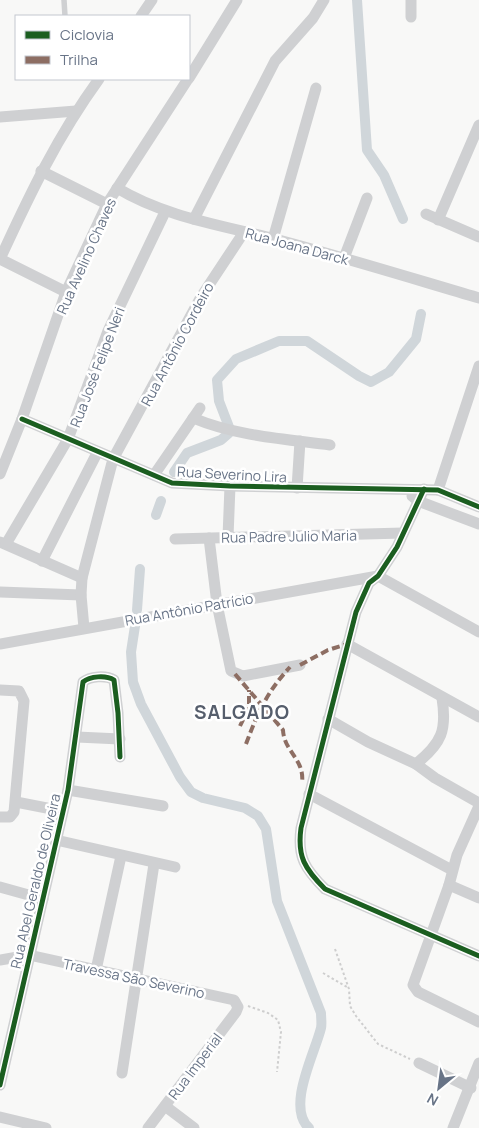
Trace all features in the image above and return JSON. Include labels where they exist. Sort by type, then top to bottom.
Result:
[{"type":"street","points":[[142,15],[152,0]]},
{"type":"street","name":"Rua Avelino Chaves","points":[[190,76],[238,0]]},
{"type":"street","points":[[194,219],[240,134],[275,62],[313,18],[324,0]]},
{"type":"street","points":[[411,0],[411,17]]},
{"type":"street","points":[[66,292],[0,259],[41,171],[76,111],[98,80]]},
{"type":"street","name":"Rua Avelino Chaves","points":[[0,474],[22,419],[66,292],[107,204],[188,80]]},
{"type":"street","points":[[273,239],[316,88]]},
{"type":"street","points":[[0,117],[76,111]]},
{"type":"street","points":[[438,220],[479,125]]},
{"type":"street","points":[[41,171],[107,204]]},
{"type":"street","name":"Rua Joana Darck","points":[[117,188],[147,205],[166,212],[344,258],[479,298]]},
{"type":"street","points":[[344,258],[367,198]]},
{"type":"street","name":"Rua José Felipe Neri","points":[[3,543],[68,439],[108,331],[166,212]]},
{"type":"street","points":[[426,214],[479,237]]},
{"type":"street","name":"Rua Antônio Cordeiro","points":[[84,628],[81,595],[82,578],[113,459],[201,297],[244,232]]},
{"type":"street","points":[[438,490],[479,366]]},
{"type":"street","points":[[154,475],[200,408]]},
{"type":"street","points":[[193,418],[245,434],[330,445]]},
{"type":"street","name":"Rua Severino Lira","points":[[22,419],[113,459],[177,484],[438,490],[479,506]]},
{"type":"street","points":[[297,488],[300,441]]},
{"type":"street","points":[[42,560],[97,452]]},
{"type":"street","points":[[228,538],[230,486]]},
{"type":"street","points":[[424,489],[393,554],[378,576],[369,583],[362,597],[347,644],[298,846],[303,862],[311,876],[332,892],[479,956]]},
{"type":"street","points":[[403,490],[418,501],[479,524]]},
{"type":"street","name":"Rua Padre Julio Maria","points":[[175,539],[403,534]]},
{"type":"street","points":[[208,538],[216,604],[231,671],[243,676],[300,665]]},
{"type":"street","points":[[3,543],[82,578]]},
{"type":"street","points":[[378,576],[479,632]]},
{"type":"street","name":"Rua Antônio Patrício","points":[[0,644],[378,576]]},
{"type":"street","points":[[0,592],[81,595]]},
{"type":"street","points":[[347,644],[479,717]]},
{"type":"street","name":"Rua Abel Geraldo de Oliveira","points":[[1,1076],[68,790],[77,738],[83,682],[87,679],[108,676],[114,680],[120,740]]},
{"type":"street","points":[[0,690],[18,691],[24,701],[16,802],[13,815],[0,817]]},
{"type":"street","points":[[416,764],[433,748],[442,735],[444,721],[442,698]]},
{"type":"street","points":[[328,719],[368,742],[416,764],[479,804],[452,870],[450,885],[413,982],[414,988],[418,992],[479,1022]]},
{"type":"street","points":[[77,738],[120,740],[120,757]]},
{"type":"street","points":[[68,790],[162,806]]},
{"type":"street","points":[[310,794],[452,870]]},
{"type":"street","points":[[16,802],[62,812]]},
{"type":"street","points":[[56,840],[175,868]]},
{"type":"street","points":[[96,970],[121,856]]},
{"type":"street","points":[[122,1073],[138,980],[154,864]]},
{"type":"street","points":[[450,885],[479,898]]},
{"type":"street","points":[[0,887],[43,899]]},
{"type":"street","points":[[0,960],[29,955]]},
{"type":"street","name":"Travessa São Severino","points":[[29,955],[138,980],[230,998],[237,1003]]},
{"type":"street","name":"Rua Imperial","points":[[148,1128],[229,1022],[236,1012],[237,1003]]},
{"type":"street","points":[[419,1063],[471,1088]]},
{"type":"street","points":[[454,1128],[471,1088],[479,1063]]},
{"type":"street","points":[[165,1106],[194,1128]]},
{"type":"street","points":[[0,1117],[46,1128]]},
{"type":"lane","points":[[64,0],[65,15]]},
{"type":"path","points":[[335,949],[349,989],[350,1006],[378,1044],[419,1063]]},
{"type":"path","points":[[323,972],[349,989]]},
{"type":"path","points":[[237,1003],[268,1013],[278,1020],[281,1032],[277,1072]]},
{"type":"waterway","points":[[357,0],[367,150],[384,175],[403,219]]},
{"type":"waterway","points":[[229,427],[219,401],[217,380],[236,359],[279,341],[307,341],[371,382],[389,372],[416,339],[421,314]]},
{"type":"waterway","points":[[174,472],[187,453],[221,440],[229,433]]},
{"type":"waterway","points":[[156,515],[161,501]]},
{"type":"waterway","points":[[137,610],[140,569]]},
{"type":"waterway","points":[[135,626],[131,652],[133,682],[141,704],[180,777],[191,792],[203,798],[245,808],[258,816],[266,829],[277,901],[321,1013],[321,1028],[301,1094],[300,1107],[303,1119],[309,1128]]},
{"type":"marked path","points":[[300,665],[328,650],[347,644]]},
{"type":"marked path","points":[[246,744],[264,703],[275,685],[290,667]]},
{"type":"marked path","points":[[235,674],[283,730],[284,738],[298,761],[302,783]]},
{"type":"marked path","points":[[240,726],[249,707],[249,690]]},
{"type":"cycle path","points":[[22,419],[172,483],[438,490],[479,507]]},
{"type":"cycle path","points":[[424,489],[397,547],[378,576],[369,583],[356,612],[301,828],[300,847],[308,869],[325,889],[479,956]]},
{"type":"cycle path","points":[[0,1085],[68,790],[83,682],[90,678],[103,677],[114,680],[120,757]]},
{"type":"district","name":"SALGADO","points":[[242,712]]}]
